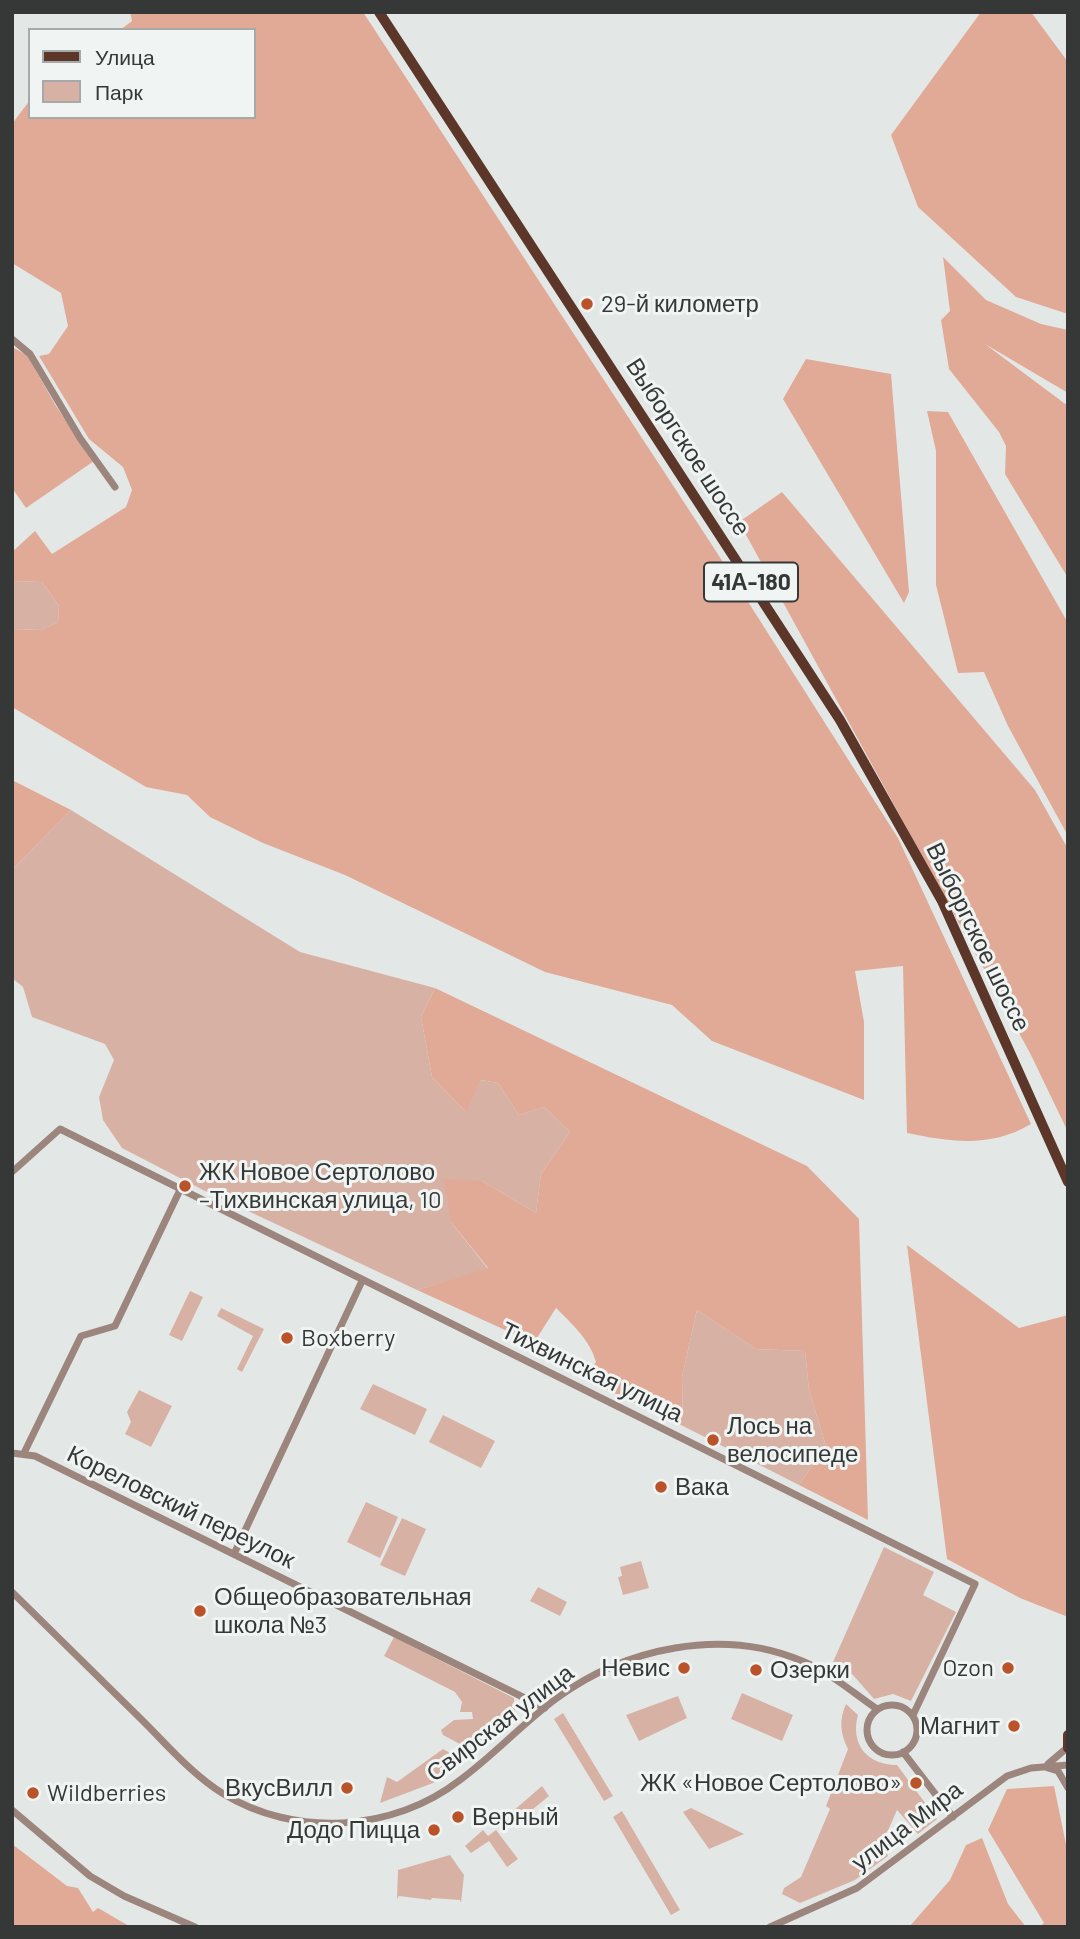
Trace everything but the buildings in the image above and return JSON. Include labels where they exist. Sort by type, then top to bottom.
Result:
[{"type":"main road","name":"Выборгское шоссе","points":[[379,12],[840,720],[942,901],[1068,1182]]},
{"type":"main road","points":[[1068,1735],[1068,1748]]},
{"type":"street","points":[[12,339],[30,354],[80,438],[115,487]]},
{"type":"street","name":"Тихвинская улица","points":[[12,1172],[60,1129],[975,1584],[913,1715]]},
{"type":"street","points":[[12,1453],[24,1453],[81,1336],[115,1326],[180,1190]]},
{"type":"street","points":[[234,1554],[362,1280]]},
{"type":"street","name":"Кореловский переулок","points":[[24,1453],[545,1707]]},
{"type":"street","name":"Свирская улица","points":[[12,1592],[186,1764],[222,1793],[261,1811],[297,1821],[338,1824],[402,1812],[439,1795],[545,1707],[583,1681],[633,1658],[712,1644],[755,1647],[801,1660],[844,1682],[877,1709]]},
{"type":"street","points":[[896,1705],[913,1715],[916,1738],[902,1752],[882,1753],[873,1747],[867,1727],[877,1709],[896,1705]]},
{"type":"street","points":[[1044,1766],[1068,1748]]},
{"type":"street","points":[[902,1752],[953,1817]]},
{"type":"street","name":"улица Мира","points":[[770,1927],[857,1888],[1017,1770],[1068,1765]]},
{"type":"street","points":[[1044,1766],[1058,1771],[1068,1788]]},
{"type":"street","points":[[12,1810],[90,1875],[124,1896],[195,1927]]},
{"type":"green space","points":[[12,581],[42,582],[59,606],[58,622],[41,630],[12,629]]},
{"type":"green space","points":[[71,810],[300,952],[435,988],[421,1017],[432,1077],[465,1111],[481,1080],[498,1083],[519,1115],[544,1107],[570,1132],[541,1174],[536,1213],[482,1181],[451,1222],[488,1269],[417,1290],[203,1190],[122,1148],[103,1120],[99,1097],[114,1060],[105,1044],[32,1017],[23,987],[12,978],[12,870]]},
{"type":"green space","points":[[190,1291],[203,1297],[182,1341],[169,1335]]},
{"type":"green space","points":[[221,1308],[264,1329],[242,1372],[237,1369],[253,1336],[217,1316]]},
{"type":"green space","points":[[697,1310],[756,1349],[805,1351],[809,1390],[826,1446],[799,1485],[683,1426],[682,1377]]},
{"type":"green space","points":[[373,1384],[427,1409],[415,1435],[360,1409]]},
{"type":"green space","points":[[139,1390],[172,1406],[151,1447],[125,1434],[131,1422],[127,1412]]},
{"type":"green space","points":[[443,1415],[495,1441],[481,1468],[429,1442]]},
{"type":"green space","points":[[366,1502],[398,1517],[380,1558],[347,1542]]},
{"type":"green space","points":[[402,1518],[426,1529],[405,1576],[380,1565]]},
{"type":"green space","points":[[884,1547],[934,1572],[923,1595],[956,1612],[911,1701],[893,1694],[874,1699],[853,1675],[833,1662]]},
{"type":"green space","points":[[641,1561],[649,1588],[623,1595],[618,1577],[622,1576],[620,1567]]},
{"type":"green space","points":[[538,1587],[567,1602],[560,1616],[530,1601]]},
{"type":"green space","points":[[394,1637],[514,1698],[515,1712],[473,1751],[443,1735],[441,1730],[454,1720],[473,1719],[472,1712],[460,1712],[462,1702],[455,1692],[384,1656]]},
{"type":"green space","points":[[742,1693],[793,1715],[782,1741],[731,1719]]},
{"type":"green space","points":[[678,1696],[687,1718],[639,1741],[626,1715]]},
{"type":"green space","points":[[846,1704],[858,1715],[856,1735],[863,1751],[877,1761],[897,1765],[937,1819],[918,1834],[897,1810],[883,1842],[888,1856],[855,1880],[800,1903],[782,1894],[784,1888],[801,1877],[830,1809],[826,1806],[848,1749],[841,1726]]},
{"type":"green space","points":[[563,1713],[613,1796],[604,1801],[554,1719]]},
{"type":"green space","points":[[443,1749],[463,1760],[433,1783],[380,1803],[387,1777],[397,1782]]},
{"type":"green space","points":[[542,1786],[549,1796],[511,1827],[505,1818]]},
{"type":"green space","points":[[691,1808],[744,1834],[709,1849],[683,1812]]},
{"type":"green space","points":[[622,1811],[680,1910],[671,1915],[613,1817]]},
{"type":"green space","points":[[483,1830],[488,1836],[496,1830],[518,1859],[507,1867],[489,1841],[471,1853],[465,1846]]},
{"type":"green space","points":[[450,1855],[464,1875],[461,1903],[460,1900],[432,1898],[399,1896],[397,1899],[398,1870]]},
{"type":"shaded area","points":[[130,12],[363,12],[712,545],[898,838],[1031,1124],[1016,1132],[986,1140],[939,1139],[907,1133],[903,966],[855,971],[864,1022],[864,1100],[712,1041],[672,1005],[545,972],[345,875],[263,843],[210,817],[187,795],[146,787],[12,707],[12,629],[41,630],[58,622],[59,606],[42,582],[12,581],[12,552],[35,531],[52,554],[126,507],[132,490],[123,467],[89,439],[39,356],[49,354],[68,326],[61,293],[12,263],[12,124],[28,103],[28,119],[256,119],[256,28],[123,28],[132,21]]},
{"type":"shaded area","points":[[981,12],[1031,12],[1068,62],[1068,314],[1016,297],[918,207],[891,135]]},
{"type":"shaded area","points":[[943,257],[986,300],[1041,324],[1068,330],[1068,393],[985,344],[1068,406],[1068,578],[1005,474],[1006,446],[999,432],[949,369],[941,320],[950,311]]},
{"type":"shaded area","points":[[12,347],[27,355],[56,406],[94,461],[26,508],[12,488]]},
{"type":"shaded area","points":[[806,359],[891,374],[909,592],[904,603],[783,399]]},
{"type":"shaded area","points":[[927,411],[948,412],[1068,623],[1068,836],[1008,726],[984,672],[958,673],[936,585],[936,451]]},
{"type":"shaded area","points":[[782,492],[1035,790],[1068,849],[1068,1132],[1030,1053],[739,522]]},
{"type":"shaded area","points":[[12,780],[71,810],[12,870]]},
{"type":"shaded area","points":[[435,988],[807,1166],[859,1219],[868,1520],[799,1485],[826,1446],[809,1390],[805,1351],[756,1349],[697,1310],[682,1377],[683,1426],[583,1378],[596,1362],[593,1354],[580,1333],[556,1308],[537,1338],[514,1334],[417,1290],[488,1268],[451,1222],[444,1179],[482,1181],[536,1213],[541,1174],[570,1132],[544,1107],[519,1115],[498,1083],[481,1080],[466,1112],[432,1077],[421,1017]]},
{"type":"shaded area","points":[[907,1245],[1019,1328],[1068,1315],[1068,1617],[1020,1598],[947,1559]]},
{"type":"shaded area","points":[[1054,1786],[1068,1854],[1068,1927],[1039,1927],[1044,1923],[988,1830],[1007,1789]]},
{"type":"shaded area","points":[[982,1838],[1008,1904],[1026,1927],[909,1927],[950,1880],[966,1845]]},
{"type":"shaded area","points":[[12,1844],[67,1886],[78,1888],[93,1912],[98,1908],[129,1926],[147,1927],[12,1927]]},
{"type":"place","name":"29-й километр","points":[[587,304]]},
{"type":"place","name":"ЖК Новое Сертолово –Тихвинская улица, 10","points":[[185,1186]]},
{"type":"place","name":"Boxberry","points":[[287,1338]]},
{"type":"place","name":"Лось на велосипеде","points":[[713,1440]]},
{"type":"place","name":"Вака","points":[[661,1487]]},
{"type":"place","name":"Общеобразовательная школа №3","points":[[200,1611]]},
{"type":"place","name":"Невис","points":[[684,1668]]},
{"type":"place","name":"Ozon","points":[[1008,1668]]},
{"type":"place","name":"Озерки","points":[[756,1670]]},
{"type":"place","name":"Магнит","points":[[1014,1726]]},
{"type":"place","name":"ЖК «Новое Сертолово»","points":[[916,1783]]},
{"type":"place","name":"ВкусВилл","points":[[347,1788]]},
{"type":"place","name":"Wildberries","points":[[33,1793]]},
{"type":"place","name":"Верный","points":[[458,1817]]},
{"type":"place","name":"Додо Пицца","points":[[434,1830]]}]
